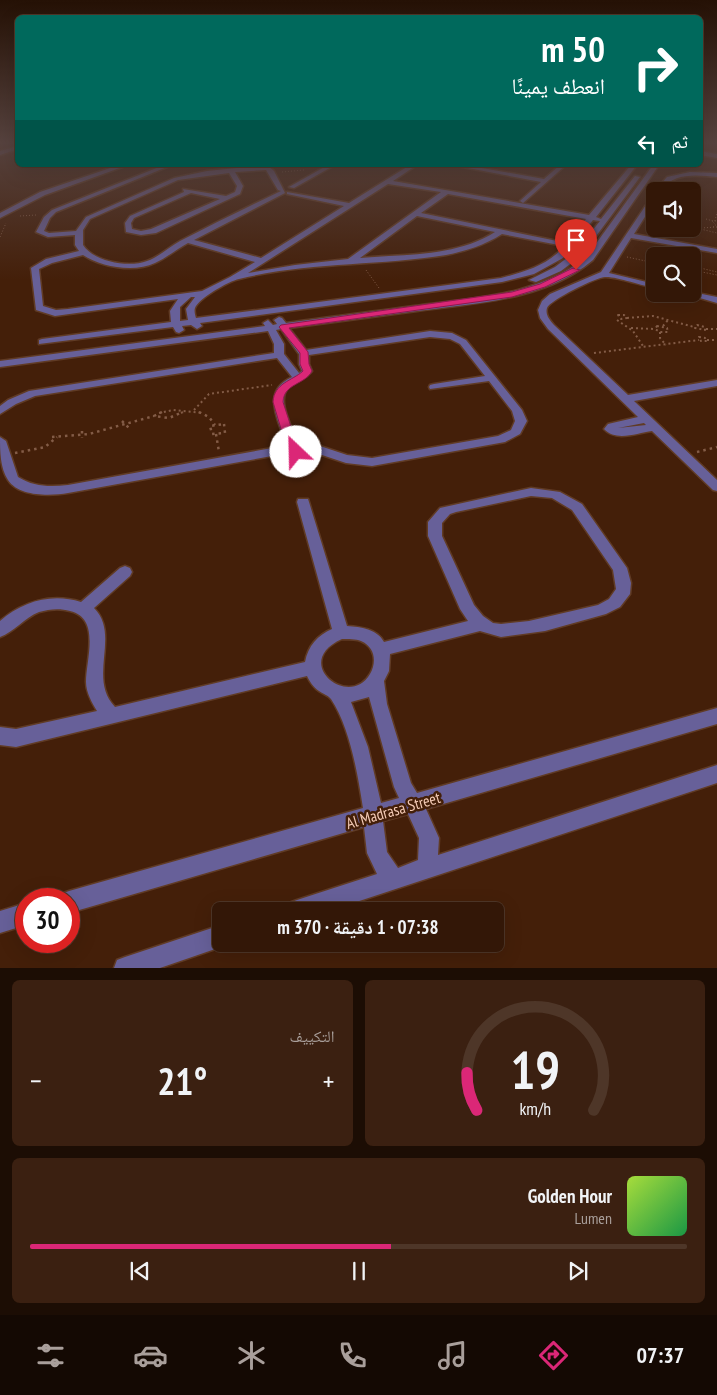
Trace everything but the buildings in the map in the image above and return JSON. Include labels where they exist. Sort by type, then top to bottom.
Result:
[{"type":"street","points":[[7,202],[43,189]]},
{"type":"street","points":[[0,216],[32,198],[57,189]]},
{"type":"street","points":[[79,233],[48,235],[40,232],[47,216],[54,211],[109,189]]},
{"type":"street","points":[[152,189],[96,213],[83,223],[79,233],[80,246],[84,252],[96,259],[125,266],[150,263],[168,250],[285,189]]},
{"type":"street","points":[[176,189],[226,198]]},
{"type":"street","points":[[191,192],[132,217],[128,223],[129,230],[141,233],[154,231],[238,193],[240,189]]},
{"type":"street","points":[[291,189],[345,204]]},
{"type":"street","points":[[179,328],[173,315],[175,306],[183,299],[206,292],[233,279],[369,189]]},
{"type":"street","points":[[437,189],[606,218]]},
{"type":"street","points":[[456,189],[593,216]]},
{"type":"street","points":[[523,201],[537,189]]},
{"type":"street","points":[[0,357],[179,328],[193,322],[518,276],[552,262],[560,256],[615,189]]},
{"type":"street","points":[[0,364],[474,294],[525,283],[558,269],[573,259],[628,189]]},
{"type":"street","points":[[281,323],[495,298],[555,281],[576,270],[590,258],[639,189]]},
{"type":"street","points":[[349,262],[447,191]]},
{"type":"street","points":[[646,209],[604,274],[553,296],[545,302],[542,310],[544,318],[551,327],[717,487]]},
{"type":"street","points":[[415,214],[568,246]]},
{"type":"street","points":[[233,279],[269,272],[349,262],[452,252],[481,243],[500,232]]},
{"type":"street","points":[[629,234],[717,251]]},
{"type":"street","points":[[187,240],[262,261]]},
{"type":"street","points":[[84,252],[50,261],[35,268],[39,308],[45,311],[62,312],[196,295]]},
{"type":"street","points":[[604,274],[646,284]]},
{"type":"street","points":[[200,330],[193,322],[190,313],[192,305],[206,292]]},
{"type":"street","points":[[701,296],[717,300]]},
{"type":"street","points":[[281,323],[304,352],[307,373],[298,376],[286,384],[280,393],[278,402],[290,439]]},
{"type":"street","points":[[42,342],[179,328],[200,330],[268,325]]},
{"type":"street","points":[[268,325],[279,344],[279,355],[290,366],[293,374],[298,376]]},
{"type":"street","points":[[283,450],[282,443],[290,439],[298,440],[302,444],[346,459],[372,462],[501,439],[516,432],[520,427],[520,415],[463,342],[445,334],[430,334],[304,352]]},
{"type":"street","points":[[0,411],[12,402],[33,393],[279,355]]},
{"type":"street","points":[[434,388],[491,378]]},
{"type":"street","points":[[626,399],[717,383]]},
{"type":"street","points":[[0,442],[3,457],[13,479],[29,488],[41,491],[68,489],[283,450],[296,452],[301,448],[302,444]]},
{"type":"street","points":[[380,650],[482,624],[491,628],[511,630],[612,606],[620,598],[624,584],[620,568],[564,491],[532,492],[463,506],[445,511],[435,522],[435,536],[464,601],[473,617],[482,624]]},
{"type":"street","points":[[303,502],[341,632]]},
{"type":"street","points":[[84,609],[125,572]]},
{"type":"street","points":[[0,630],[14,618],[43,605],[65,604],[84,609],[92,616],[96,628],[94,684],[96,693],[112,716]]},
{"type":"street","points":[[376,683],[358,693],[337,693],[323,686],[318,680],[313,667],[316,649],[331,636],[341,632],[350,632],[368,637],[380,650],[383,667],[376,683],[378,704],[403,787],[426,828],[429,838],[428,860],[424,870]]},
{"type":"street","points":[[0,736],[16,738],[313,667]]},
{"type":"street","points":[[337,693],[348,712],[370,797],[376,854],[387,872],[395,879]]},
{"type":"street","name":"Al Madrasa Street","points":[[80,899],[717,716]]},
{"type":"street","points":[[325,902],[717,774]]},
{"type":"street","points":[[0,922],[15,917]]},
{"type":"street","points":[[125,968],[212,939]]},
{"type":"path","points":[[15,217],[36,215],[26,212]]},
{"type":"path","points":[[712,228],[716,225],[717,212]]},
{"type":"path","points":[[706,218],[716,222]]},
{"type":"path","points":[[701,228],[717,228]]},
{"type":"path","points":[[701,229],[717,233]]},
{"type":"path","points":[[616,254],[646,260]]},
{"type":"path","points":[[360,261],[384,295]]},
{"type":"path","points":[[701,268],[717,272]]},
{"type":"path","points":[[701,272],[717,275]]},
{"type":"path","points":[[621,319],[618,315],[624,315],[628,318]]},
{"type":"path","points":[[655,329],[657,326],[663,326],[667,328],[668,332],[660,332],[655,329],[630,328],[616,321],[651,315],[700,330],[717,330]]},
{"type":"path","points":[[663,326],[669,319]]},
{"type":"path","points":[[694,327],[701,324],[705,329]]},
{"type":"path","points":[[630,328],[643,346]]},
{"type":"path","points":[[700,330],[702,337],[707,340]]},
{"type":"path","points":[[660,332],[660,338],[666,345]]},
{"type":"path","points":[[699,340],[698,338],[702,337]]},
{"type":"path","points":[[580,355],[643,346],[666,345],[677,341],[699,340],[703,342],[717,340]]},
{"type":"path","points":[[194,410],[209,394],[286,384]]},
{"type":"path","points":[[52,437],[82,435],[123,422],[154,416],[160,412],[173,409],[183,412]]},
{"type":"path","points":[[154,416],[164,419],[194,410],[209,416],[215,425]]},
{"type":"path","points":[[123,422],[129,428]]},
{"type":"path","points":[[224,424],[226,431],[216,434],[212,434],[210,426],[224,424]]},
{"type":"path","points":[[216,434],[221,461]]},
{"type":"path","points":[[3,457],[44,447],[57,437]]},
{"type":"path","points":[[683,455],[717,447]]},
{"type":"route","points":[[296,452],[301,448],[302,444],[296,439],[290,439],[278,398],[286,384],[298,376],[307,373],[307,371],[304,364],[304,352],[295,344],[284,327],[512,294],[542,286],[576,270]]}]
